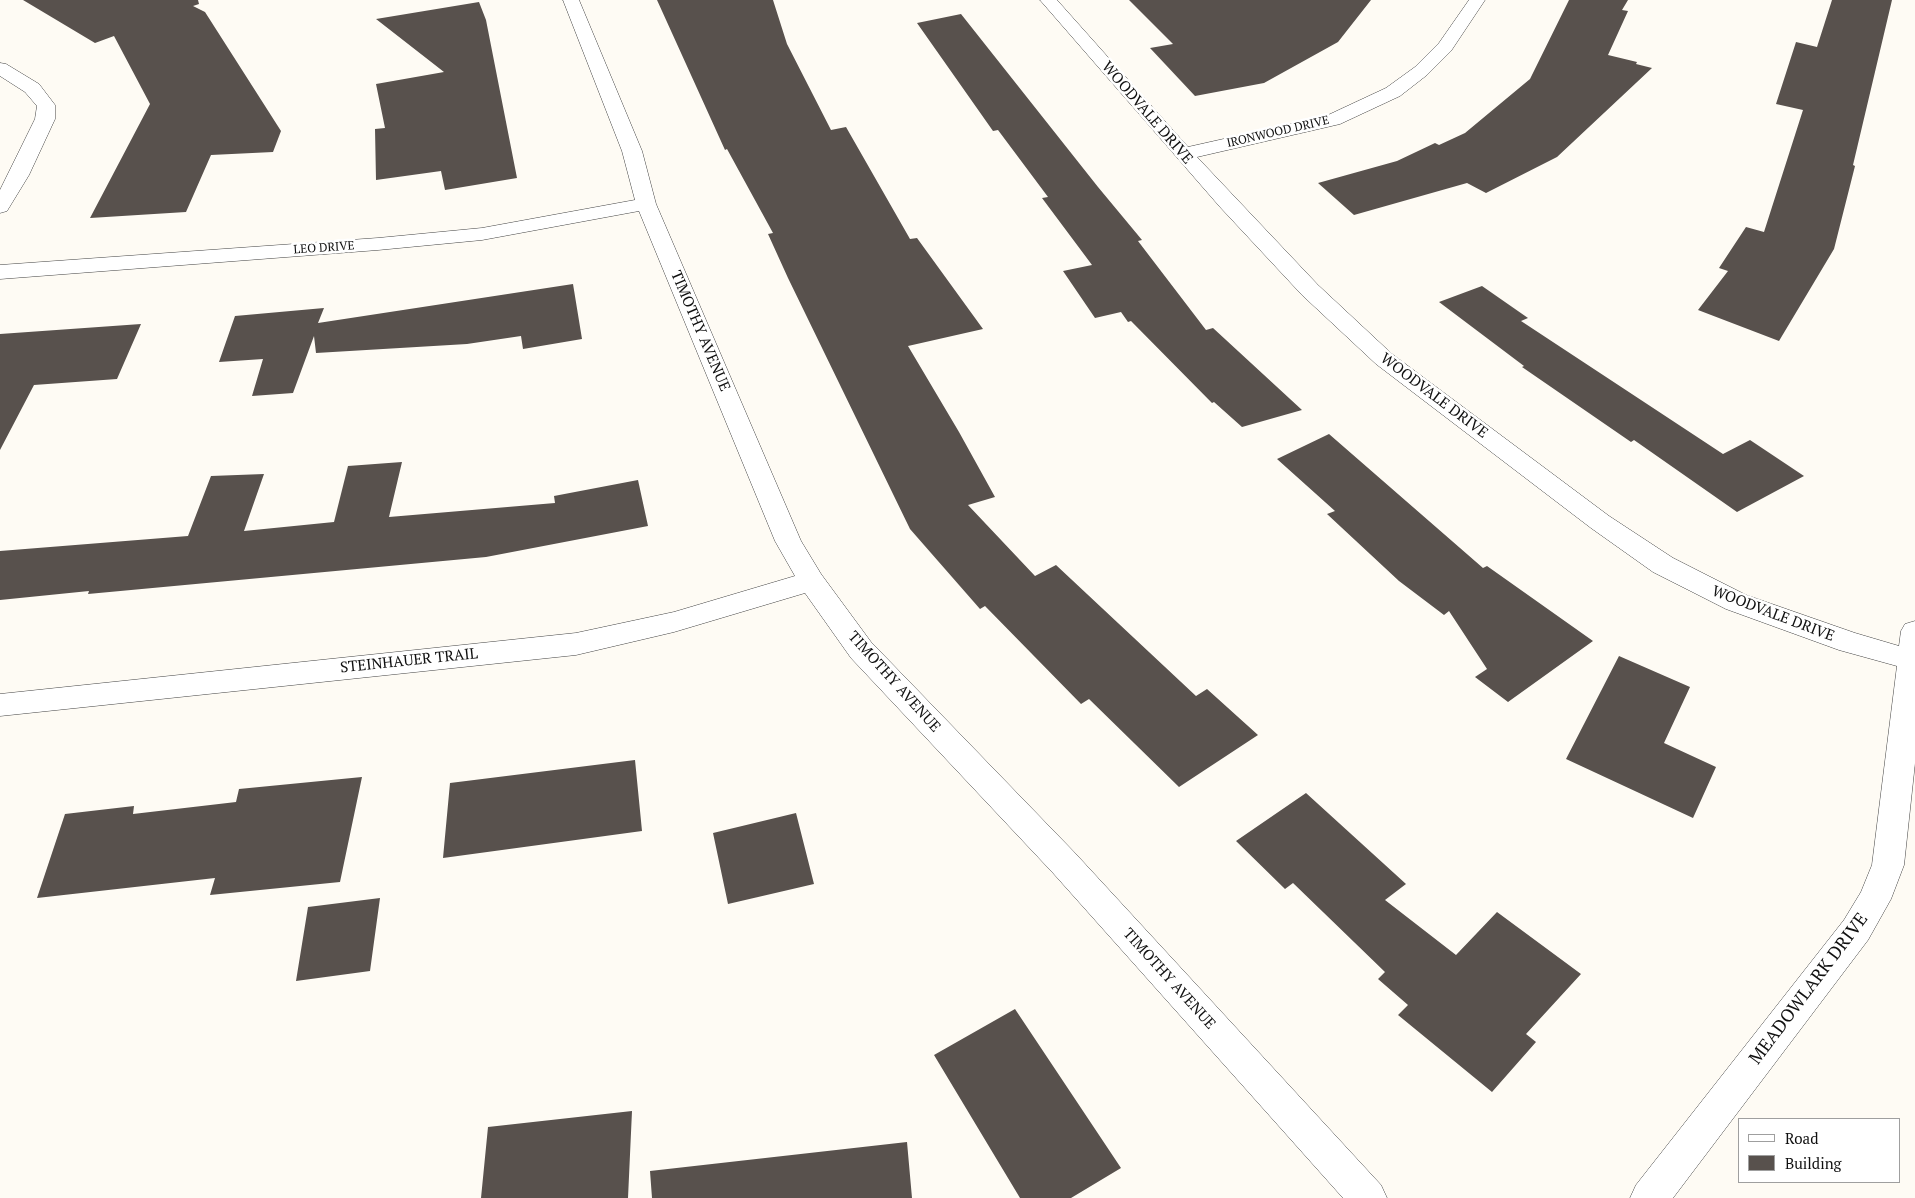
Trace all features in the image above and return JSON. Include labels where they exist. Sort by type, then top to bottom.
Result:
[{"type":"street","name":"TIMOTHY AVENUE","points":[[571,0],[632,151],[646,204],[788,541],[810,581],[861,650],[1064,863],[1368,1198]]},
{"type":"street","name":"WOODVALE DRIVE","points":[[1048,0],[1227,203],[1310,290],[1384,359],[1600,522],[1663,565],[1736,602],[1849,642],[1914,651]]},
{"type":"street","name":"IRONWOOD DRIVE","points":[[1183,154],[1333,120],[1393,92],[1421,71],[1445,47],[1477,0]]},
{"type":"street","points":[[0,68],[32,88],[46,105],[45,119],[19,175],[0,207]]},
{"type":"street","name":"LEO DRIVE","points":[[0,272],[378,244],[482,234],[646,204]]},
{"type":"street","name":"STEINHAUER TRAIL","points":[[0,705],[576,644],[674,622],[810,581]]},
{"type":"street","name":"MEADOWLARK DRIVE","points":[[1649,1198],[1856,930],[1875,899],[1888,865],[1914,651]]},
{"type":"building","points":[[23,0],[198,0],[199,4],[193,6],[205,12],[281,131],[273,152],[211,155],[186,212],[90,218],[150,104],[114,36],[95,43]]},
{"type":"building","points":[[657,0],[773,0],[787,44],[831,130],[846,127],[910,239],[917,238],[983,329],[908,346],[995,497],[968,505],[1035,576],[1056,565],[1196,696],[1207,689],[1258,735],[1179,787],[1089,699],[1081,704],[985,606],[980,609],[910,529],[788,278],[768,234],[773,233],[727,149],[725,150]]},
{"type":"building","points":[[1129,0],[1371,0],[1338,42],[1264,83],[1195,96],[1150,48],[1173,44]]},
{"type":"building","points":[[1569,0],[1628,0],[1622,10],[1628,11],[1608,55],[1637,62],[1636,64],[1652,68],[1557,157],[1486,193],[1467,183],[1354,215],[1318,183],[1397,161],[1435,143],[1439,145],[1465,133],[1530,79]]},
{"type":"building","points":[[1832,0],[1892,0],[1853,165],[1855,166],[1834,249],[1779,341],[1698,310],[1728,271],[1719,268],[1746,227],[1764,232],[1803,110],[1776,104],[1796,42],[1817,47]]},
{"type":"building","points":[[479,2],[486,20],[517,178],[445,190],[441,171],[376,180],[375,129],[385,128],[376,84],[444,72],[376,19]]},
{"type":"building","points":[[961,14],[1142,240],[1138,241],[1206,330],[1213,328],[1302,410],[1242,427],[1214,402],[1212,403],[1131,321],[1128,322],[1121,312],[1095,318],[1063,271],[1092,265],[1042,198],[1048,197],[998,130],[993,131],[917,23]]},
{"type":"building","points":[[573,284],[582,339],[523,349],[521,336],[467,344],[316,353],[314,336],[293,393],[252,396],[263,359],[219,362],[235,316],[324,308],[318,323]]},
{"type":"building","points":[[1482,286],[1528,318],[1521,321],[1723,454],[1750,440],[1804,476],[1737,512],[1634,440],[1631,442],[1522,367],[1524,366],[1439,302]]},
{"type":"building","points":[[141,324],[117,379],[34,385],[0,450],[0,334]]},
{"type":"building","points":[[1329,434],[1483,568],[1487,566],[1593,641],[1508,702],[1475,677],[1487,669],[1449,611],[1444,615],[1399,581],[1327,514],[1335,511],[1277,459]]},
{"type":"building","points":[[402,462],[389,517],[555,503],[554,496],[638,480],[648,526],[486,557],[88,594],[89,591],[0,600],[0,551],[188,536],[211,476],[264,474],[244,531],[334,522],[348,466]]},
{"type":"building","points":[[1619,656],[1690,687],[1664,743],[1716,767],[1693,818],[1566,759]]},
{"type":"building","points":[[635,760],[642,831],[443,858],[450,783]]},
{"type":"building","points":[[362,777],[340,882],[210,895],[215,878],[37,898],[65,814],[134,806],[133,814],[236,802],[239,789]]},
{"type":"building","points":[[1306,793],[1406,884],[1385,900],[1456,955],[1497,912],[1581,974],[1526,1034],[1536,1042],[1492,1092],[1398,1015],[1408,1005],[1378,979],[1385,972],[1293,883],[1285,889],[1236,841]]},
{"type":"building","points":[[796,813],[814,884],[728,904],[713,833]]},
{"type":"building","points":[[380,898],[370,971],[296,981],[308,907]]},
{"type":"building","points":[[1015,1009],[1121,1168],[1071,1198],[1020,1198],[934,1055]]},
{"type":"building","points":[[632,1111],[628,1198],[481,1198],[488,1127]]},
{"type":"building","points":[[907,1142],[912,1198],[652,1198],[650,1171]]}]
